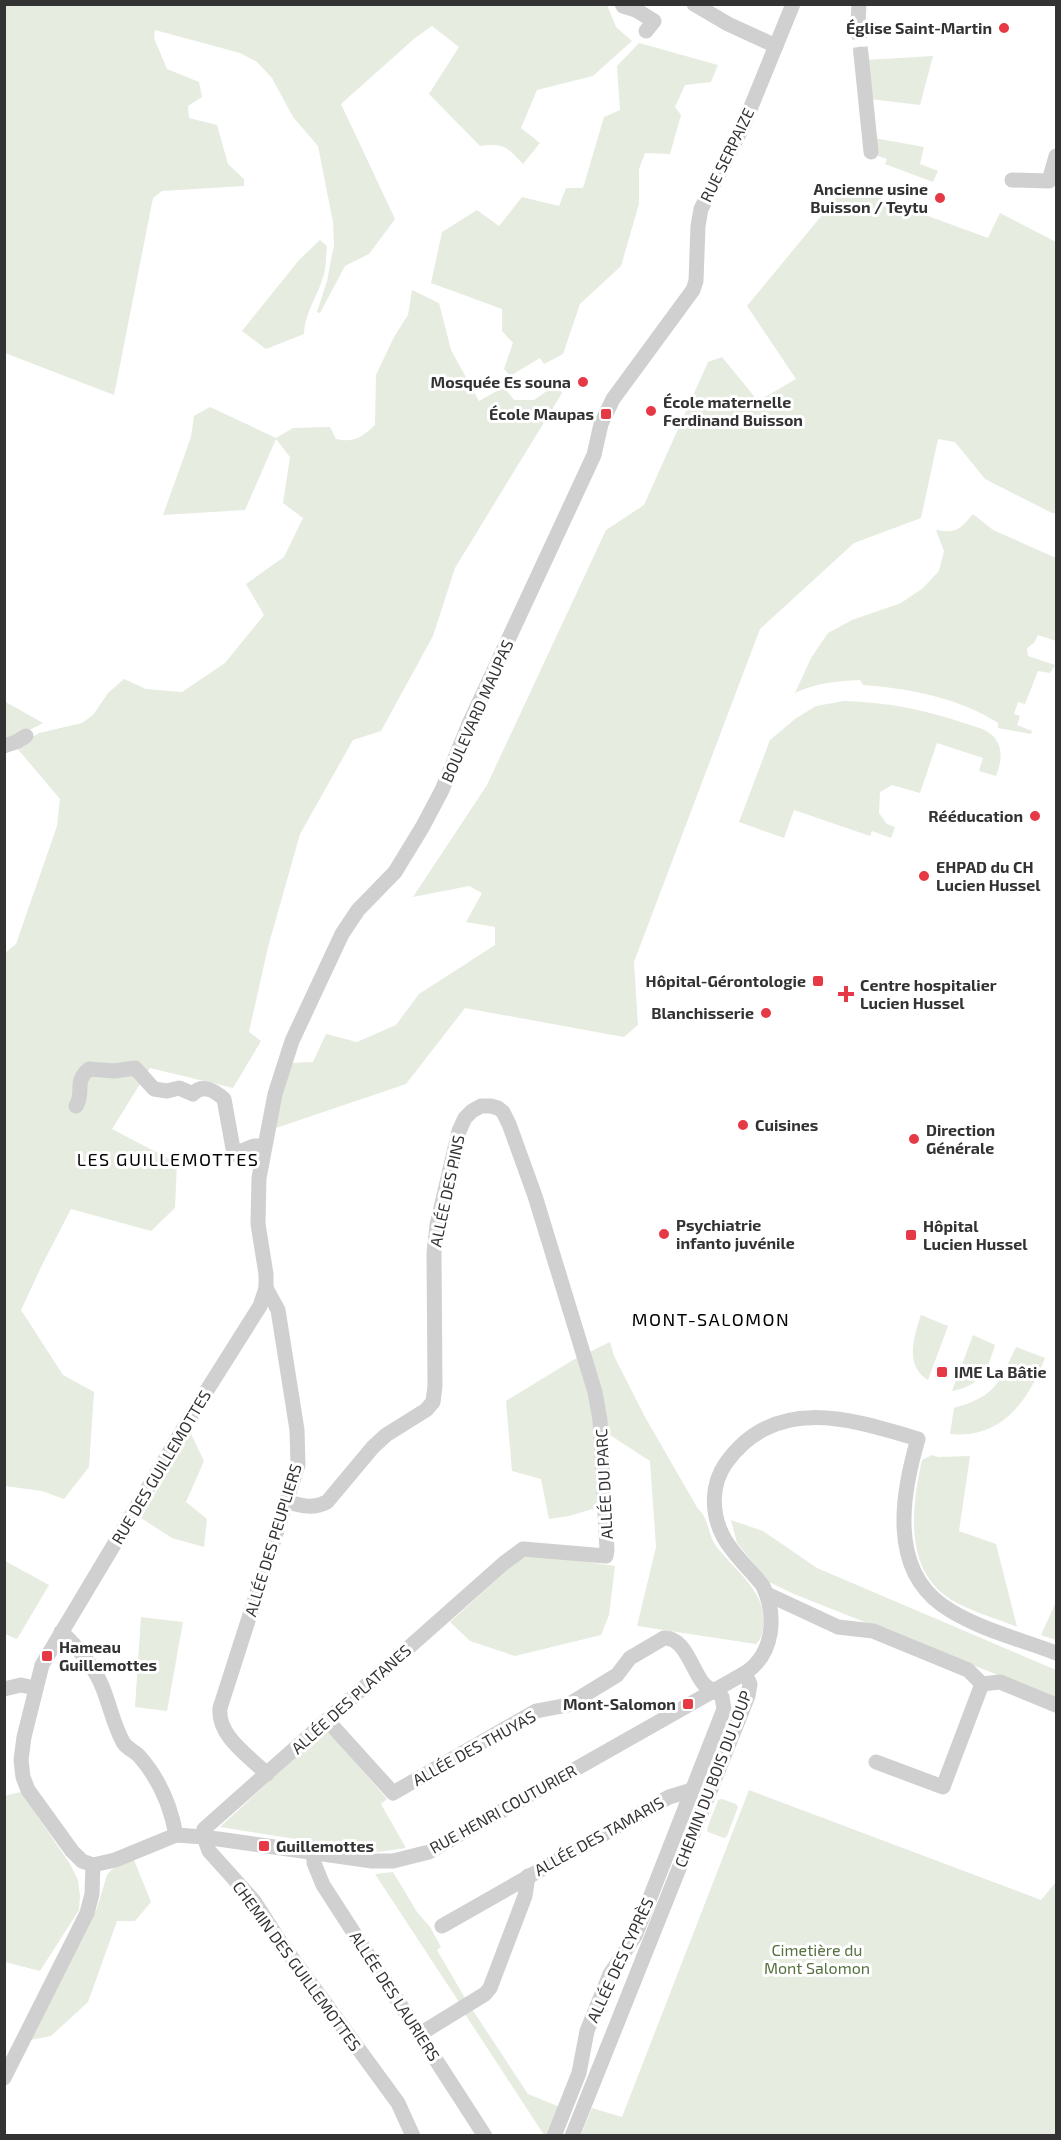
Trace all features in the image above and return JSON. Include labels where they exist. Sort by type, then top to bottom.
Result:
[{"type":"street","points":[[622,4],[654,21],[646,31]]},
{"type":"street","points":[[694,4],[728,24],[776,46]]},
{"type":"street","name":"RUE SERPAIZE","points":[[635,366],[693,290],[696,281],[698,226],[701,209],[731,152],[793,4]]},
{"type":"street","points":[[858,24],[859,4]]},
{"type":"street","points":[[861,54],[871,152]]},
{"type":"street","points":[[1012,180],[1048,181],[1056,156]]},
{"type":"street","name":"BOULEVARD MAUPAS","points":[[292,1041],[342,934],[358,910],[395,872],[437,799],[469,724],[594,455],[601,424],[613,399],[635,366]]},
{"type":"street","points":[[4,746],[26,736]]},
{"type":"street","name":"RUE DES GUILLEMOTTES","points":[[93,1865],[82,1861],[72,1851],[28,1790],[23,1776],[21,1760],[24,1737],[35,1688],[42,1665],[61,1632],[197,1406],[254,1317],[266,1288],[257,1198],[264,1146],[275,1094],[292,1041]]},
{"type":"street","points":[[76,1106],[80,1097],[81,1079],[89,1069],[114,1071],[135,1068],[150,1085],[158,1090],[179,1088],[193,1094],[202,1088],[224,1099],[234,1154],[254,1146],[264,1146]]},
{"type":"street","name":"ALLÉE DES PINS","points":[[288,1502],[309,1507],[327,1502],[373,1447],[386,1435],[426,1410],[433,1402],[435,1386],[434,1253],[437,1225],[459,1131],[465,1118],[472,1111],[481,1107],[498,1108],[503,1112],[509,1124],[536,1196],[580,1345]]},
{"type":"street","name":"ALLÉE DES PEUPLIERS","points":[[266,1288],[278,1310],[298,1437],[298,1466],[220,1708],[219,1719],[226,1733],[267,1774]]},
{"type":"street","name":"ALLÉE DU PARC","points":[[504,1563],[523,1549],[606,1556],[600,1420],[595,1392],[580,1345]]},
{"type":"street","name":"CHEMIN DU BOIS DU LOUP","points":[[572,2136],[748,1696],[750,1684],[745,1673],[760,1661],[768,1645],[771,1623],[767,1594],[751,1570],[726,1542],[718,1525],[715,1510],[717,1478],[725,1463],[740,1446],[763,1428],[781,1421],[807,1417],[863,1424],[918,1439],[903,1506],[903,1524],[910,1560],[920,1581],[930,1594],[952,1611],[981,1625],[1056,1653]]},
{"type":"street","name":"ALLÉE DES PLATANES","points":[[204,1837],[204,1829],[504,1563]]},
{"type":"street","points":[[767,1594],[838,1627],[873,1631],[968,1670],[982,1684]]},
{"type":"street","points":[[61,1632],[75,1644],[102,1685],[112,1721],[125,1745],[139,1754],[159,1783],[174,1823],[176,1835]]},
{"type":"street","name":"ALLÉE DES THUYAS","points":[[327,1720],[393,1793],[536,1712],[568,1705],[617,1675],[630,1658],[664,1638],[670,1637],[678,1643],[704,1685],[713,1690]]},
{"type":"street","name":"RUE HENRI COUTURIER","points":[[204,1837],[372,1861],[393,1861],[429,1852],[745,1673]]},
{"type":"street","points":[[982,1684],[1000,1682],[1056,1705]]},
{"type":"street","points":[[876,1762],[942,1787],[982,1684]]},
{"type":"street","points":[[4,1689],[21,1685],[35,1688]]},
{"type":"street","name":"ALLÉE DES CYPRÈS","points":[[554,2136],[579,2073],[587,2031],[610,1974],[635,1936],[724,1709],[722,1697],[713,1690]]},
{"type":"street","name":"ALLÉE DES TAMARIS","points":[[420,2034],[485,1994],[490,1988],[525,1896],[528,1876],[669,1797],[692,1790]]},
{"type":"street","points":[[4,2078],[87,1914],[92,1894],[93,1865],[115,1860],[176,1835],[204,1837]]},
{"type":"street","name":"CHEMIN DES GUILLEMOTTES","points":[[204,1837],[209,1851],[254,1901],[281,1943],[398,2103],[413,2136]]},
{"type":"street","name":"ALLÉE DES LAURIERS","points":[[314,1853],[314,1863],[323,1885],[485,2136]]},
{"type":"street","points":[[442,1926],[528,1876]]},
{"type":"green space","points":[[4,5],[607,5],[616,27],[632,41],[593,76],[537,90],[521,128],[540,143],[523,164],[505,148],[495,145],[480,146],[429,94],[459,47],[432,26],[415,38],[341,104],[395,219],[369,254],[345,266],[320,313],[317,312],[327,281],[334,245],[333,222],[318,146],[293,117],[272,78],[257,62],[240,53],[155,30],[154,38],[167,69],[199,82],[202,97],[188,106],[189,118],[217,125],[228,164],[244,179],[244,186],[162,191],[153,198],[114,395],[5,353]]},
{"type":"green space","points":[[639,43],[718,65],[711,82],[685,85],[675,107],[681,115],[670,154],[645,153],[639,169],[639,204],[621,266],[580,304],[563,354],[544,364],[540,358],[510,376],[504,369],[513,343],[502,331],[502,309],[431,283],[442,232],[477,210],[499,226],[522,197],[559,206],[566,188],[583,188],[604,117],[620,110],[617,66]]},
{"type":"green space","points":[[933,56],[920,105],[870,99],[865,60]]},
{"type":"green space","points":[[874,138],[924,147],[920,164],[938,171],[933,182],[885,164],[887,159],[878,156]]},
{"type":"green space","points":[[846,186],[988,238],[1000,213],[1056,242],[1056,513],[985,479],[955,442],[938,439],[921,518],[854,543],[760,629],[634,962],[638,1025],[624,1037],[465,1008],[406,1084],[276,1128],[281,1096],[291,1063],[313,1062],[326,1034],[357,1042],[396,1025],[419,994],[495,945],[495,927],[466,922],[482,893],[469,886],[413,897],[487,785],[606,530],[644,505],[708,362],[722,357],[758,401],[796,379],[747,306]]},
{"type":"green space","points":[[320,240],[327,246],[325,270],[307,318],[304,334],[266,349],[242,331],[299,260]]},
{"type":"green space","points":[[412,290],[439,303],[451,350],[479,401],[504,387],[514,400],[534,400],[557,384],[562,393],[455,568],[433,636],[381,731],[353,740],[300,834],[268,947],[249,1032],[261,1041],[233,1088],[150,1068],[112,1129],[177,1163],[175,1208],[151,1231],[71,1209],[42,1265],[21,1310],[63,1375],[94,1392],[89,1467],[64,1499],[42,1491],[5,1486],[5,953],[16,944],[57,826],[60,799],[16,747],[39,733],[82,723],[93,715],[108,693],[124,679],[146,689],[182,692],[225,663],[264,615],[246,584],[284,557],[303,518],[283,503],[290,457],[276,439],[245,510],[163,515],[191,437],[194,416],[210,407],[276,438],[293,428],[330,427],[336,439],[348,440],[362,436],[375,425],[376,375],[394,337],[408,315]]},
{"type":"green space","points":[[973,514],[993,530],[1056,558],[1056,641],[1038,635],[1034,643],[1027,648],[1028,656],[1055,665],[1050,673],[1038,671],[1025,704],[1018,702],[1014,714],[1020,716],[1017,725],[1032,731],[1031,734],[998,728],[998,723],[983,714],[950,701],[915,692],[863,685],[860,680],[826,683],[795,693],[811,658],[828,633],[852,620],[901,603],[923,588],[939,571],[944,551],[936,530],[954,531]]},
{"type":"green space","points":[[4,701],[43,723],[12,739],[5,740]]},
{"type":"green space","points":[[844,701],[918,710],[983,729],[994,737],[999,746],[1000,761],[996,776],[979,771],[983,758],[937,743],[920,793],[892,785],[880,792],[879,813],[887,824],[895,827],[891,838],[872,831],[870,836],[794,810],[784,838],[739,822],[770,740],[795,719],[816,706]]},
{"type":"green space","points":[[921,1315],[948,1326],[928,1380],[916,1367],[913,1359],[914,1341]]},
{"type":"green space","points":[[973,1335],[995,1345],[992,1354],[976,1381],[969,1386],[952,1391]]},
{"type":"green space","points":[[610,1342],[614,1356],[645,1417],[702,1513],[713,1542],[756,1593],[761,1604],[763,1628],[762,1635],[756,1644],[637,1626],[656,1547],[650,1461],[593,1424],[599,1507],[549,1519],[541,1479],[512,1471],[506,1401],[573,1360]]},
{"type":"green space","points":[[1016,1347],[1045,1358],[1021,1402],[1011,1414],[984,1430],[968,1434],[950,1434],[954,1408],[979,1399],[994,1387]]},
{"type":"green space","points":[[190,1432],[204,1461],[186,1502],[207,1519],[204,1547],[172,1538],[141,1518]]},
{"type":"green space","points":[[932,1455],[938,1457],[970,1456],[959,1531],[996,1544],[1017,1627],[957,1603],[940,1591],[927,1576],[919,1559],[914,1520],[922,1460]]},
{"type":"green space","points":[[731,1520],[763,1531],[817,1568],[1056,1670],[1056,1698],[769,1582],[737,1543]]},
{"type":"green space","points":[[526,1553],[615,1566],[609,1615],[601,1635],[515,1656],[470,1641],[450,1622]]},
{"type":"green space","points":[[5,1561],[49,1585],[17,1639],[5,1634]]},
{"type":"green space","points":[[1056,1602],[1056,1640],[1041,1635]]},
{"type":"green space","points":[[141,1617],[183,1622],[167,1711],[135,1707]]},
{"type":"green space","points":[[328,1731],[387,1799],[381,1804],[406,1848],[378,1852],[220,1827],[302,1751]]},
{"type":"green space","name":"Cimetière du Mont Salomon","points":[[749,1790],[1041,1900],[1056,1882],[1056,2135],[581,2135],[592,2108],[622,2117]]},
{"type":"green space","points":[[21,1792],[70,1864],[78,1880],[80,1896],[79,1910],[40,1971],[5,1962],[4,1796]]},
{"type":"green space","points":[[722,1799],[738,1807],[727,1836],[724,1838],[708,1832],[707,1829],[718,1800]]},
{"type":"green space","points":[[134,1860],[151,1902],[135,1921],[117,1921],[88,2002],[51,2036],[30,2040],[97,1908],[107,1875],[114,1867]]},
{"type":"green space","points":[[393,1872],[441,1947],[437,1950],[465,1998],[459,2002],[375,1874]]},
{"type":"green space","points":[[472,2009],[528,2094],[560,2107],[549,2135],[544,2135],[465,2014]]},
{"type":"tunnel","points":[[858,24],[861,54]]},
{"type":"place","name":"Église Saint-Martin","points":[[1004,28]]},
{"type":"place","name":"Ancienne usine Buisson / Teytu","points":[[940,198]]},
{"type":"place","name":"Mosquée Es souna","points":[[583,382]]},
{"type":"place","name":"École maternelle Ferdinand Buisson","points":[[651,411]]},
{"type":"place","name":"École Maupas","points":[[606,414]]},
{"type":"place","name":"Rééducation","points":[[1035,816]]},
{"type":"place","name":"EHPAD du CH Lucien Hussel","points":[[924,876]]},
{"type":"place","name":"Hôpital-Gérontologie","points":[[818,981]]},
{"type":"place","name":"Centre hospitalier Lucien Hussel","points":[[846,994]]},
{"type":"place","name":"Blanchisserie","points":[[766,1013]]},
{"type":"place","name":"Cuisines","points":[[743,1125]]},
{"type":"place","name":"Direction Générale","points":[[914,1139]]},
{"type":"place","name":"Psychiatrie infanto juvénile","points":[[664,1234]]},
{"type":"place","name":"Hôpital Lucien Hussel","points":[[911,1235]]},
{"type":"place","name":"IME La Bâtie","points":[[942,1372]]},
{"type":"place","name":"Hameau Guillemottes","points":[[47,1656]]},
{"type":"place","name":"Mont-Salomon","points":[[688,1704]]},
{"type":"place","name":"Guillemottes","points":[[264,1846]]},
{"type":"district","name":"LES GUILLEMOTTES","points":[[168,1160]]},
{"type":"district","name":"MONT-SALOMON","points":[[711,1320]]}]
